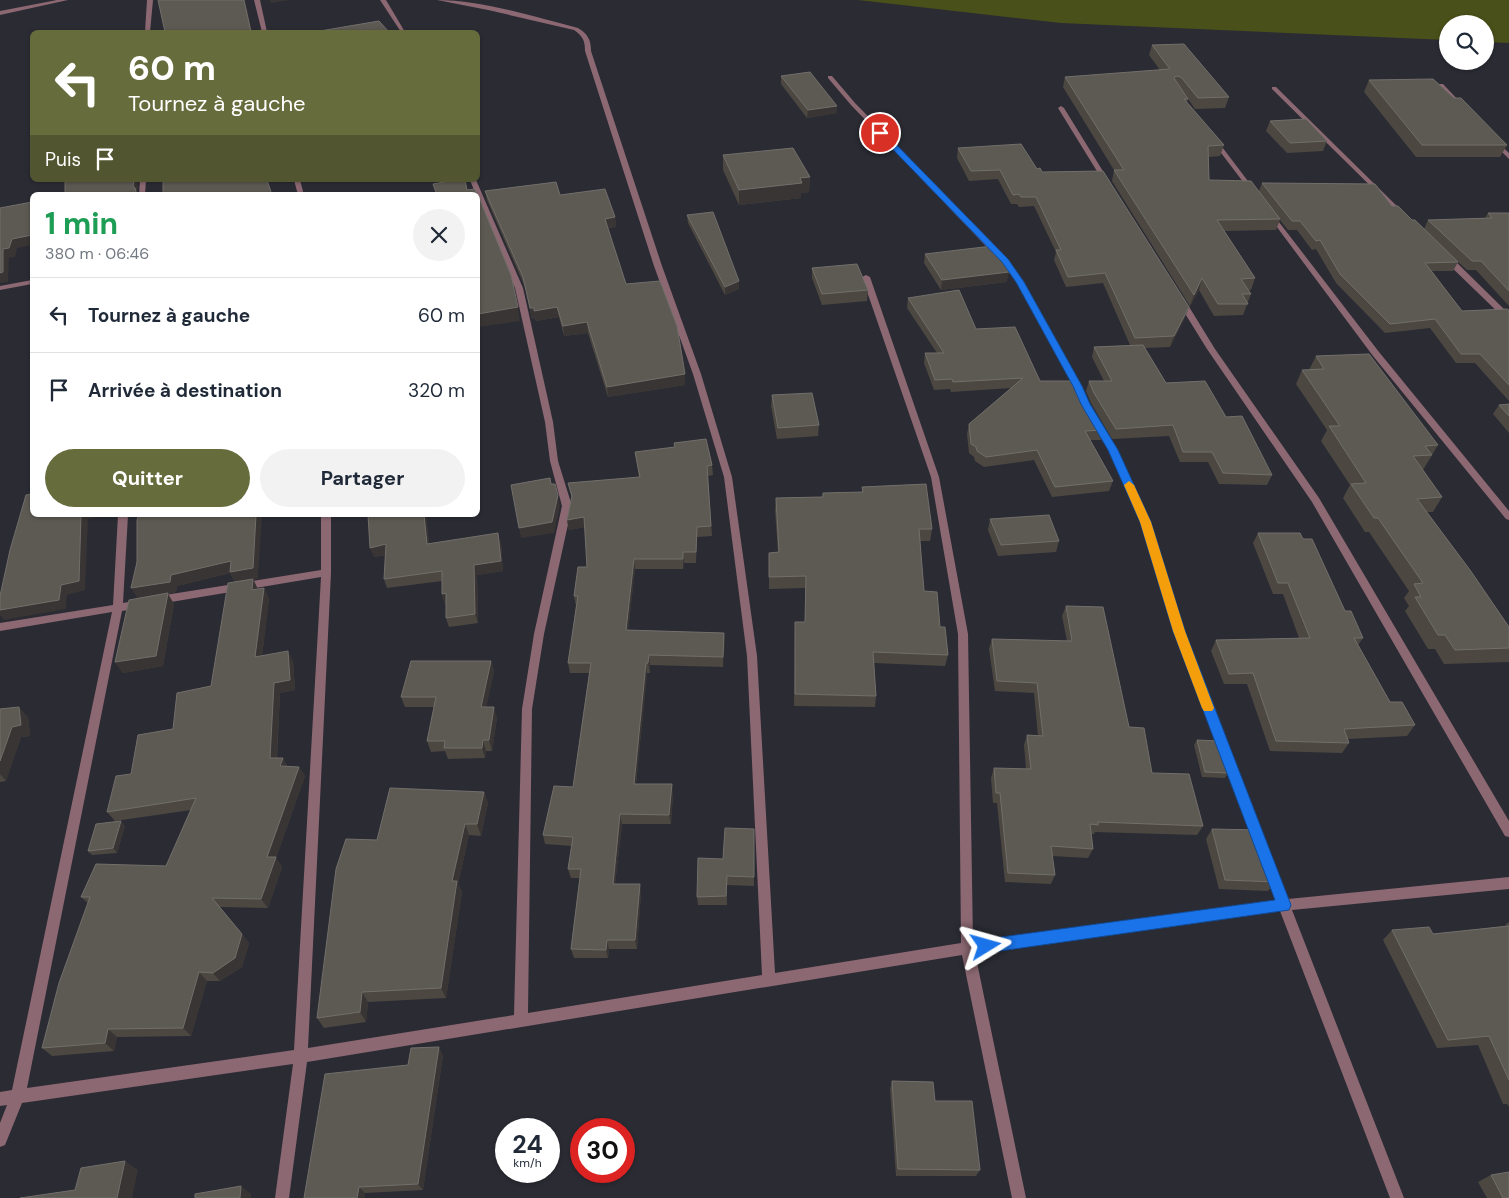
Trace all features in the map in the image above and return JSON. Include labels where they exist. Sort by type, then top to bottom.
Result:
[{"type":"street","points":[[0,13],[65,0]]},
{"type":"street","points":[[147,30],[150,0]]},
{"type":"street","points":[[257,0],[264,30]]},
{"type":"street","points":[[383,0],[402,30]]},
{"type":"street","points":[[440,0],[488,8],[576,29],[584,33],[588,38],[588,51],[658,266],[697,374],[728,477],[752,656],[769,980]]},
{"type":"street","points":[[830,77],[853,104],[1005,261],[1025,291],[1078,386],[1088,408],[1113,450],[1146,522],[1179,631],[1398,1198]]},
{"type":"street","points":[[1441,85],[1462,106]]},
{"type":"street","points":[[1274,88],[1409,221]]},
{"type":"street","points":[[1060,108],[1114,193]]},
{"type":"street","points":[[1489,135],[1509,157]]},
{"type":"street","points":[[1210,136],[1258,198]]},
{"type":"street","points":[[480,196],[519,288],[549,422],[554,461],[567,506],[540,634],[527,708],[522,1020]]},
{"type":"street","points":[[1264,206],[1376,354],[1509,518]]},
{"type":"street","points":[[1445,256],[1509,318]]},
{"type":"street","points":[[866,277],[935,477],[963,634],[967,948],[1019,1198]]},
{"type":"street","points":[[0,288],[30,282]]},
{"type":"street","points":[[1177,294],[1211,349],[1316,500],[1509,832]]},
{"type":"street","points":[[0,1140],[18,1096],[118,607],[123,517]]},
{"type":"street","points":[[282,1198],[301,1056],[326,573],[326,517]]},
{"type":"street","points":[[0,627],[326,573]]},
{"type":"street","points":[[0,1099],[301,1056],[967,948],[1284,905],[1509,883]]},
{"type":"green space","points":[[858,0],[1509,0],[1509,43],[1494,42],[1494,15],[1439,15],[1439,40],[1061,23]]},
{"type":"building","points":[[158,0],[244,0],[251,30],[165,30]]},
{"type":"building","points":[[379,21],[387,30],[326,30]]},
{"type":"building","points":[[1184,44],[1229,97],[1198,98],[1181,77],[1176,76],[1174,78],[1188,99],[1184,99],[1224,145],[1208,146],[1209,180],[1251,181],[1280,219],[1217,220],[1255,278],[1241,279],[1251,294],[1242,294],[1248,304],[1218,304],[1202,278],[1194,295],[1114,170],[1124,170],[1065,77],[1170,69],[1152,45]]},
{"type":"building","points":[[810,72],[837,106],[808,110],[781,76]]},
{"type":"building","points":[[1433,79],[1454,98],[1461,98],[1507,145],[1422,145],[1369,80]]},
{"type":"building","points":[[1306,119],[1327,141],[1290,143],[1270,121]]},
{"type":"building","points":[[1021,144],[1037,169],[1040,168],[1042,172],[1103,171],[1189,307],[1174,336],[1135,338],[1105,273],[1068,277],[1056,250],[1061,250],[1036,197],[1021,197],[1019,194],[1013,195],[1000,170],[971,171],[958,148]]},
{"type":"building","points":[[793,148],[810,177],[800,178],[802,183],[739,190],[723,155]]},
{"type":"building","points":[[65,182],[134,182],[133,186],[136,192],[65,192]]},
{"type":"building","points":[[163,182],[268,182],[271,192],[163,192]]},
{"type":"building","points":[[465,182],[467,190],[475,189],[476,192],[436,192],[433,184]]},
{"type":"building","points":[[556,182],[560,195],[605,189],[615,217],[605,219],[626,284],[660,281],[677,326],[685,374],[607,387],[587,322],[563,326],[557,307],[534,311],[534,308],[530,308],[523,277],[485,191]]},
{"type":"building","points":[[1262,183],[1375,184],[1392,206],[1398,206],[1412,220],[1415,220],[1458,262],[1425,263],[1462,311],[1509,310],[1509,385],[1480,354],[1461,354],[1435,319],[1390,324],[1340,274],[1320,240],[1316,241],[1300,221],[1292,221]]},
{"type":"building","points":[[480,200],[511,275],[518,307],[480,314]]},
{"type":"building","points":[[30,202],[30,235],[12,239],[9,248],[3,249],[3,272],[0,273],[0,208]]},
{"type":"building","points":[[713,212],[739,281],[725,287],[687,215]]},
{"type":"building","points":[[1488,213],[1509,213],[1509,291],[1481,261],[1472,261],[1428,220],[1492,218]]},
{"type":"building","points":[[992,246],[1009,272],[942,280],[925,254]]},
{"type":"building","points":[[857,264],[868,290],[822,294],[812,268]]},
{"type":"building","points":[[959,290],[976,329],[1015,327],[1040,381],[1077,381],[1082,395],[1103,430],[1085,431],[1113,481],[1055,487],[1037,450],[986,457],[971,444],[969,424],[1023,378],[953,382],[952,379],[935,380],[925,353],[944,353],[908,298]]},
{"type":"building","points":[[1143,345],[1166,383],[1205,381],[1226,417],[1242,416],[1272,475],[1223,473],[1212,452],[1183,452],[1173,425],[1116,429],[1094,393],[1089,381],[1112,381],[1094,347]]},
{"type":"building","points":[[1369,354],[1438,445],[1425,446],[1432,455],[1413,456],[1442,497],[1417,499],[1470,570],[1509,627],[1509,648],[1455,650],[1445,635],[1438,635],[1415,597],[1421,597],[1414,584],[1423,583],[1378,518],[1374,518],[1351,484],[1366,483],[1329,426],[1340,426],[1302,370],[1324,369],[1316,356]]},
{"type":"building","points":[[812,393],[819,425],[778,428],[772,395]]},
{"type":"building","points":[[1509,404],[1509,416],[1499,405]]},
{"type":"building","points":[[706,439],[712,465],[707,466],[711,526],[697,527],[696,552],[683,552],[683,559],[634,559],[626,630],[724,633],[723,657],[649,655],[648,663],[646,663],[634,784],[672,784],[669,815],[620,814],[613,884],[640,884],[635,940],[607,940],[606,950],[571,949],[581,869],[568,869],[573,837],[543,835],[554,786],[573,787],[591,663],[568,663],[578,596],[574,596],[578,567],[587,567],[584,517],[567,520],[572,496],[568,483],[640,477],[635,452],[675,447],[674,443]]},
{"type":"building","points":[[550,478],[551,484],[555,484],[558,495],[552,522],[519,528],[511,485]]},
{"type":"building","points":[[926,484],[932,529],[919,529],[924,591],[937,592],[940,627],[945,627],[948,655],[873,652],[876,696],[795,694],[795,622],[805,622],[806,576],[769,577],[769,553],[779,552],[776,498],[823,497],[823,493],[863,492],[862,487]]},
{"type":"building","points":[[30,494],[30,517],[81,517],[79,581],[61,585],[59,600],[0,610],[0,596],[10,550],[26,495]]},
{"type":"building","points":[[1049,515],[1059,541],[1001,545],[990,519]]},
{"type":"building","points":[[138,517],[256,517],[253,568],[230,572],[231,561],[171,575],[170,582],[131,588],[137,562]]},
{"type":"building","points":[[368,517],[424,517],[427,544],[498,533],[501,561],[474,565],[475,614],[446,618],[446,593],[442,594],[442,571],[384,579],[386,544],[370,548]]},
{"type":"building","points":[[1258,533],[1300,533],[1303,539],[1312,539],[1345,611],[1351,611],[1363,638],[1354,638],[1390,702],[1402,702],[1415,725],[1344,729],[1349,743],[1276,741],[1253,673],[1229,674],[1216,640],[1310,638],[1288,583],[1278,583]]},
{"type":"building","points":[[253,579],[252,590],[264,588],[255,657],[288,651],[290,680],[274,683],[270,758],[283,758],[280,766],[299,767],[267,857],[276,857],[261,899],[212,898],[242,934],[235,958],[213,973],[199,972],[183,1028],[108,1029],[105,1043],[42,1048],[59,983],[90,897],[81,897],[96,864],[166,866],[196,798],[107,812],[116,776],[131,774],[138,735],[173,729],[177,693],[211,686],[228,583]]},
{"type":"building","points":[[168,593],[156,656],[115,662],[129,600]]},
{"type":"building","points":[[1066,606],[1103,607],[1129,727],[1144,728],[1152,773],[1189,774],[1203,826],[1098,822],[1098,825],[1090,824],[1093,849],[1051,846],[1055,875],[1008,873],[1000,793],[996,793],[994,768],[1031,769],[1027,735],[1043,736],[1037,683],[997,681],[992,639],[1072,641]]},
{"type":"building","points":[[411,661],[491,661],[481,707],[494,707],[489,740],[483,740],[482,748],[444,748],[445,741],[427,741],[436,697],[401,697]]},
{"type":"building","points":[[19,707],[21,725],[12,727],[0,761],[0,709]]},
{"type":"building","points":[[1197,740],[1219,741],[1228,773],[1205,772]]},
{"type":"building","points":[[390,788],[484,792],[477,824],[465,824],[452,881],[457,881],[441,988],[362,992],[360,1012],[317,1018],[336,869],[346,839],[377,840]]},
{"type":"building","points":[[121,821],[113,848],[88,851],[96,824]]},
{"type":"building","points":[[725,828],[754,829],[754,877],[727,876],[726,896],[697,897],[698,858],[723,859]]},
{"type":"building","points":[[1212,829],[1258,830],[1275,882],[1225,880]]},
{"type":"building","points":[[1509,926],[1509,1080],[1489,1036],[1448,1040],[1392,930],[1429,927],[1433,934]]},
{"type":"building","points":[[439,1047],[418,1184],[359,1187],[357,1198],[304,1198],[325,1074],[408,1065],[411,1048]]},
{"type":"building","points":[[892,1081],[933,1082],[935,1101],[972,1101],[980,1170],[898,1169]]},
{"type":"building","points":[[125,1161],[117,1198],[20,1198],[75,1190],[81,1168]]},
{"type":"building","points":[[1509,1172],[1509,1198],[1503,1198],[1491,1175]]},
{"type":"building","points":[[241,1186],[240,1198],[195,1198],[195,1194]]},
{"type":"slow traffic","points":[[1129,485],[1146,522],[1179,631],[1208,708]]},
{"type":"route","points":[[880,133],[1005,261],[1020,282],[1078,386],[1085,404],[1113,450],[1146,522],[1179,631],[1284,905],[986,946]]}]
